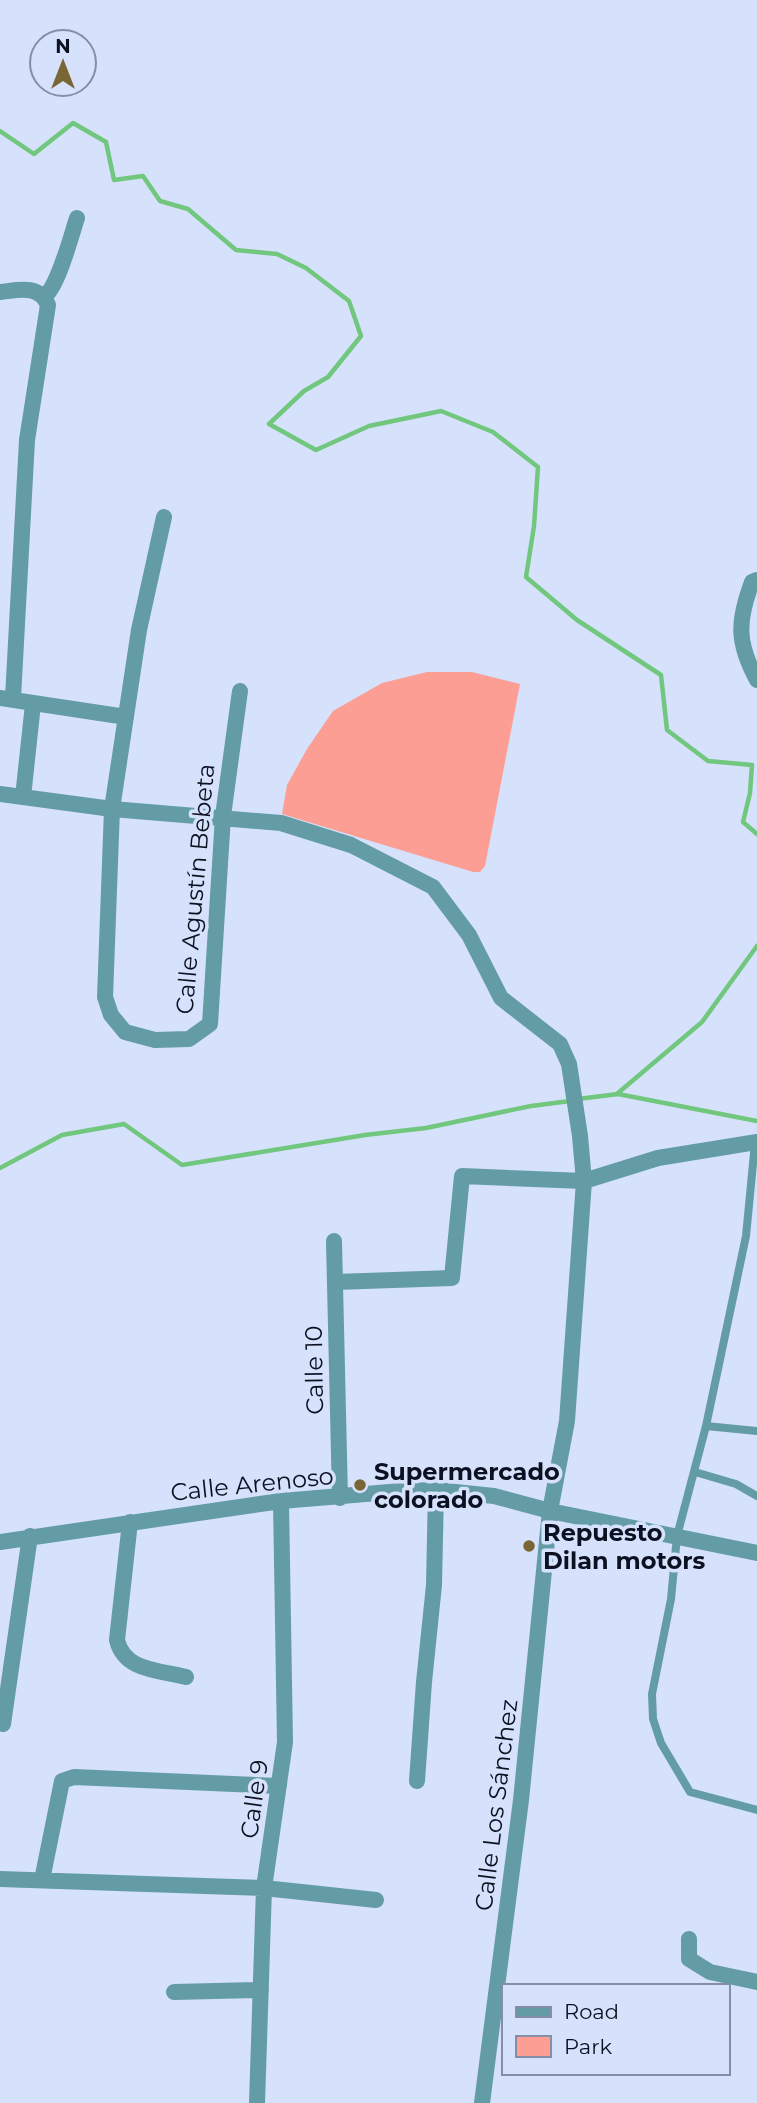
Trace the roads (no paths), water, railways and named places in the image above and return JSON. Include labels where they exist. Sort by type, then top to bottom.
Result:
[{"type":"street","points":[[44,297],[50,293],[56,282],[78,218]]},
{"type":"street","points":[[0,292],[32,289],[44,297],[48,305],[27,439],[6,698],[126,717]]},
{"type":"street","name":"Calle Agustín Bebeta","points":[[164,517],[139,630],[112,809],[104,997],[111,1015],[125,1032],[155,1040],[189,1039],[210,1024],[223,816],[240,691]]},
{"type":"street","points":[[757,580],[752,582],[746,598],[742,631],[742,648],[757,680]]},
{"type":"street","points":[[23,797],[33,704]]},
{"type":"street","points":[[0,794],[112,809],[223,816]]},
{"type":"street","name":"Calle Los Sánchez","points":[[223,816],[281,823],[351,845],[433,887],[469,935],[502,998],[560,1044],[569,1064],[584,1181],[567,1421],[550,1511],[521,1800],[482,2103]]},
{"type":"street","points":[[335,1282],[452,1278],[462,1176],[584,1181],[658,1158],[756,1143]]},
{"type":"street","name":"Calle 10","points":[[334,1241],[341,1498]]},
{"type":"street","name":"Calle Arenoso","points":[[0,1542],[281,1501],[341,1498],[402,1490],[436,1490],[494,1496],[550,1511],[757,1553]]},
{"type":"street","points":[[417,1781],[434,1585],[436,1490]]},
{"type":"street","name":"Calle 9","points":[[257,2103],[264,1888],[285,1742],[281,1501]]},
{"type":"street","points":[[130,1522],[117,1640],[119,1652],[129,1663],[186,1677]]},
{"type":"street","points":[[3,1724],[30,1536]]},
{"type":"street","points":[[41,1880],[62,1781],[74,1777],[279,1786]]},
{"type":"street","points":[[0,1879],[264,1888],[376,1900]]},
{"type":"street","points":[[689,1939],[689,1959],[710,1972],[757,1982]]},
{"type":"street","points":[[174,1992],[261,1990]]},
{"type":"lane","points":[[756,1143],[746,1236],[706,1426],[677,1536],[671,1599],[652,1694],[653,1719],[661,1743],[690,1792],[757,1811]]},
{"type":"lane","points":[[706,1426],[757,1431]]},
{"type":"lane","points":[[695,1472],[736,1485],[757,1496]]},
{"type":"waterway","points":[[0,131],[34,154],[73,123],[106,142],[114,180],[143,176],[160,201],[188,209],[236,250],[277,254],[306,268],[349,301],[361,336],[328,377],[304,391],[269,424],[316,450],[369,426],[441,411],[493,432],[538,467],[534,526],[526,577],[577,620],[661,675],[667,730],[708,761],[752,765],[750,793],[743,822],[757,834]]},
{"type":"waterway","points":[[618,1093],[702,1022],[757,946]]},
{"type":"waterway","points":[[578,1099],[618,1094],[757,1121]]},
{"type":"waterway","points":[[0,1168],[62,1135],[124,1124],[182,1165],[365,1135],[426,1128],[531,1106],[570,1101]]},
{"type":"place","name":"Supermercado colorado","points":[[360,1485]]},
{"type":"place","name":"Repuesto Dilan motors","points":[[529,1546]]}]
